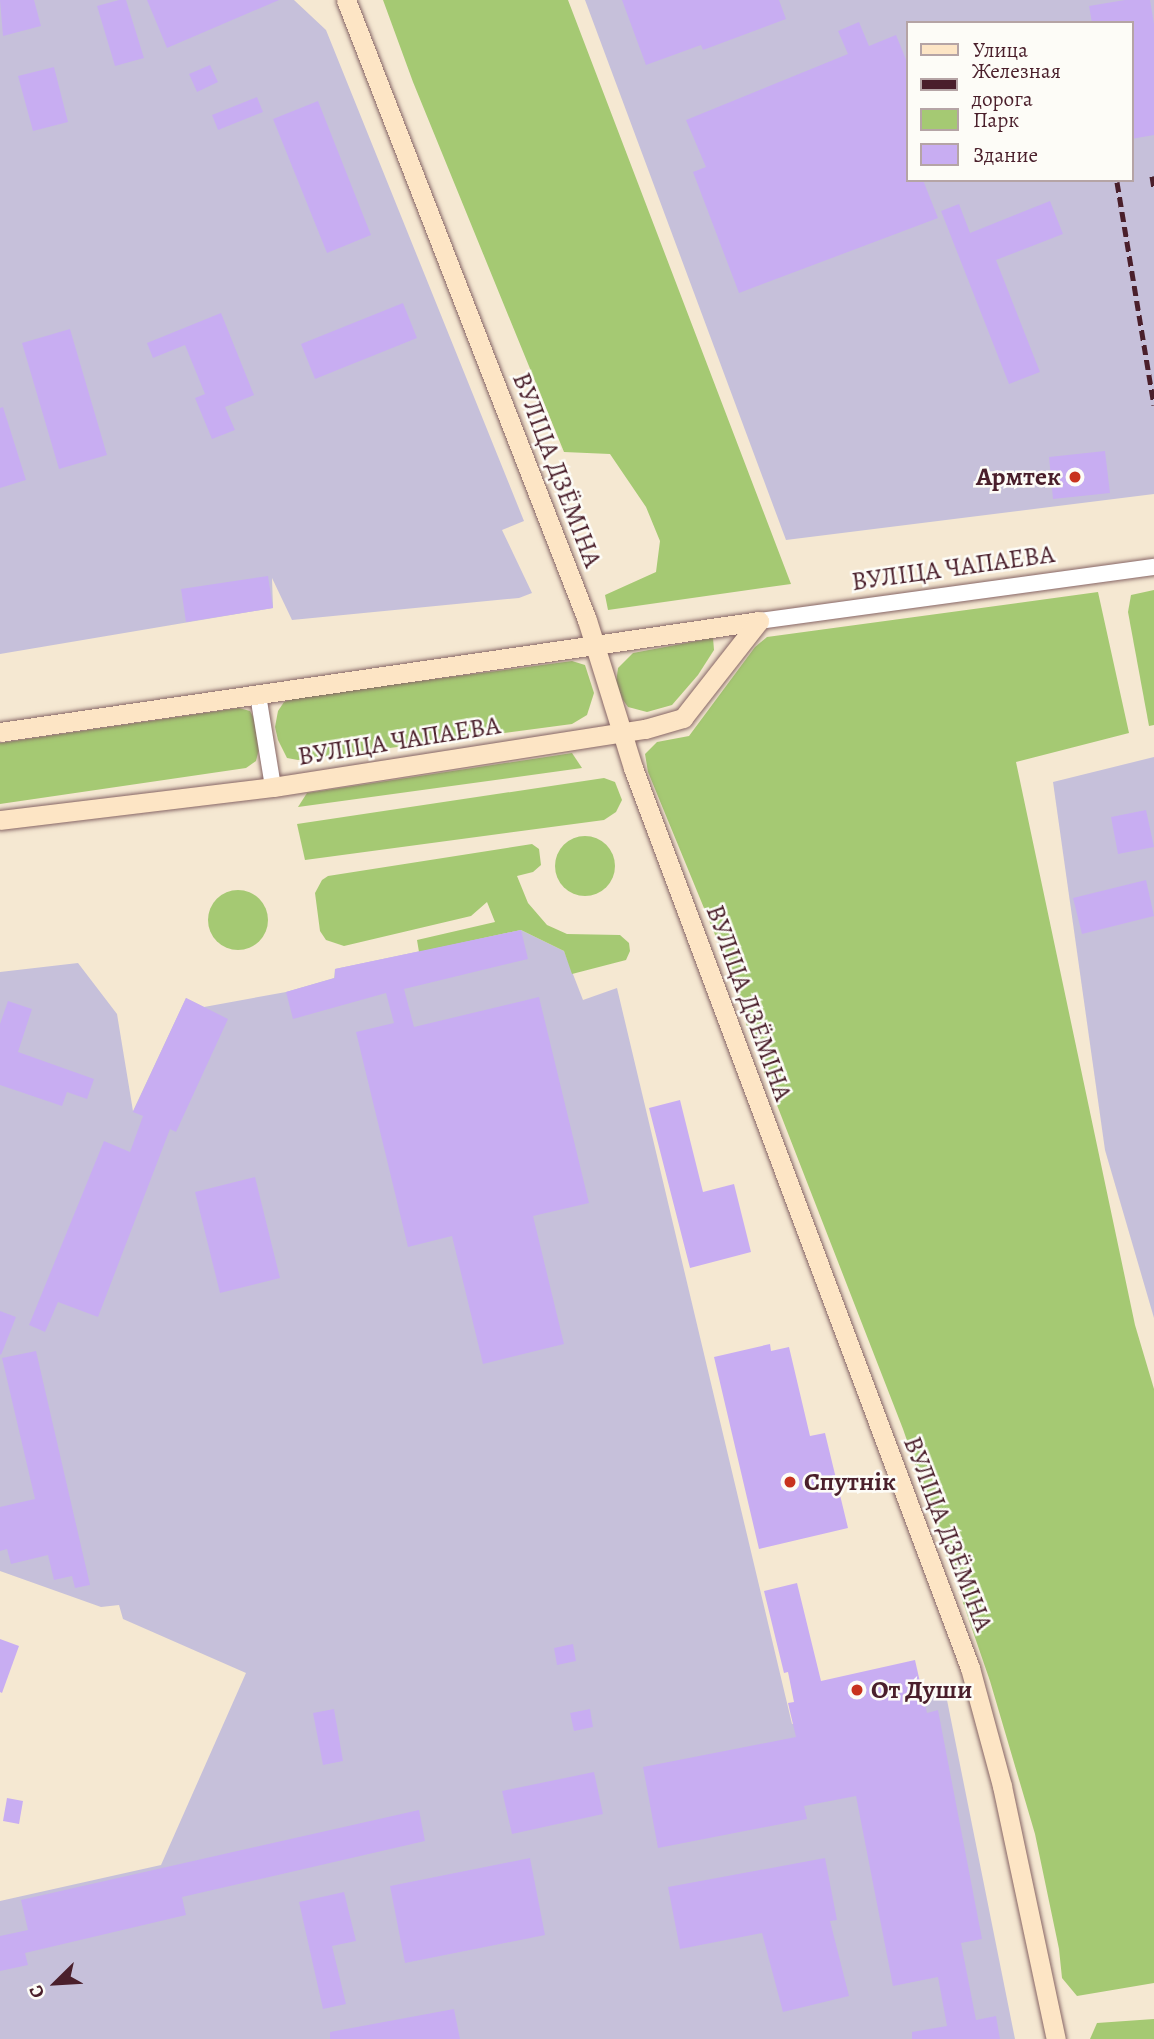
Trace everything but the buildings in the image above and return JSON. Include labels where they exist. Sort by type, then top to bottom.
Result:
[{"type":"main road","name":"ВУЛІЦА ДЗЁМІНА","points":[[346,0],[559,547],[621,733],[970,1668],[1002,1786],[1056,2039]]},
{"type":"main road","name":"ВУЛІЦА ЧАПАЕВА","points":[[0,732],[759,621]]},
{"type":"main road","name":"ВУЛІЦА ЧАПАЕВА","points":[[0,820],[273,787],[621,733],[683,718],[759,621]]},
{"type":"street","name":"ВУЛІЦА ЧАПАЕВА","points":[[759,621],[1154,567]]},
{"type":"street","points":[[258,695],[273,787]]},
{"type":"shaded area","points":[[0,0],[294,0],[326,30],[524,521],[502,530],[532,593],[519,598],[292,620],[272,578],[273,608],[0,654]]},
{"type":"shaded area","points":[[585,0],[1154,0],[1154,494],[786,540]]},
{"type":"shaded area","points":[[1154,757],[1154,1318],[1105,1150],[1053,782]]},
{"type":"shaded area","points":[[521,930],[564,951],[583,1000],[617,988],[792,1724],[945,1690],[1015,2039],[0,2039],[0,1901],[161,1865],[246,1673],[123,1619],[119,1605],[101,1607],[0,1571],[0,972],[78,963],[117,1014],[133,1111],[186,998],[204,1007],[286,992],[334,978],[335,969]]},
{"type":"green space","points":[[383,0],[568,0],[791,584],[608,610],[605,595],[656,572],[660,541],[646,507],[610,454],[564,452],[413,82]]},
{"type":"green space","points":[[1154,590],[1154,725],[1149,726],[1128,612],[1131,595]]},
{"type":"green space","points":[[1098,592],[1129,733],[1016,762],[1135,1325],[1154,1389],[1154,1983],[1077,1996],[1062,1978],[1059,1949],[1035,1834],[990,1681],[903,1429],[749,1033],[727,964],[648,772],[645,754],[657,742],[689,736],[755,647],[767,637]]},
{"type":"green space","points":[[713,638],[714,650],[698,675],[672,705],[647,712],[628,707],[616,683],[618,668],[633,653]]},
{"type":"green space","points":[[572,661],[585,665],[594,693],[587,715],[572,724],[298,760],[287,758],[278,740],[275,727],[278,711],[284,702],[298,697]]},
{"type":"green space","points":[[239,708],[250,711],[256,722],[260,745],[256,761],[246,768],[0,804],[0,743]]},
{"type":"green space","points":[[572,753],[582,768],[298,807],[307,793]]},
{"type":"green space","points":[[604,778],[615,782],[622,800],[616,812],[604,820],[305,860],[297,824]]},
{"type":"green space","points":[[585,836],[606,845],[615,866],[606,887],[585,896],[564,887],[555,866],[564,845]]},
{"type":"green space","points":[[532,844],[539,849],[541,865],[533,872],[517,876],[528,903],[547,925],[567,934],[620,935],[629,943],[630,951],[626,960],[572,974],[564,951],[521,930],[419,952],[417,940],[495,922],[487,902],[471,916],[344,946],[326,940],[320,931],[315,893],[322,880],[328,876]]},
{"type":"green space","points":[[238,890],[259,899],[268,920],[259,941],[238,950],[217,941],[208,920],[217,899]]},
{"type":"green space","points":[[1154,2019],[1154,2039],[1090,2039],[1097,2023]]},
{"type":"railway","points":[[1152,176],[1154,188]]},
{"type":"railway","points":[[1117,182],[1154,405]]},
{"type":"place","name":"Армтек","points":[[1075,477]]},
{"type":"place","name":"Спутнік","points":[[790,1482]]},
{"type":"place","name":"От Души","points":[[857,1690]]}]
